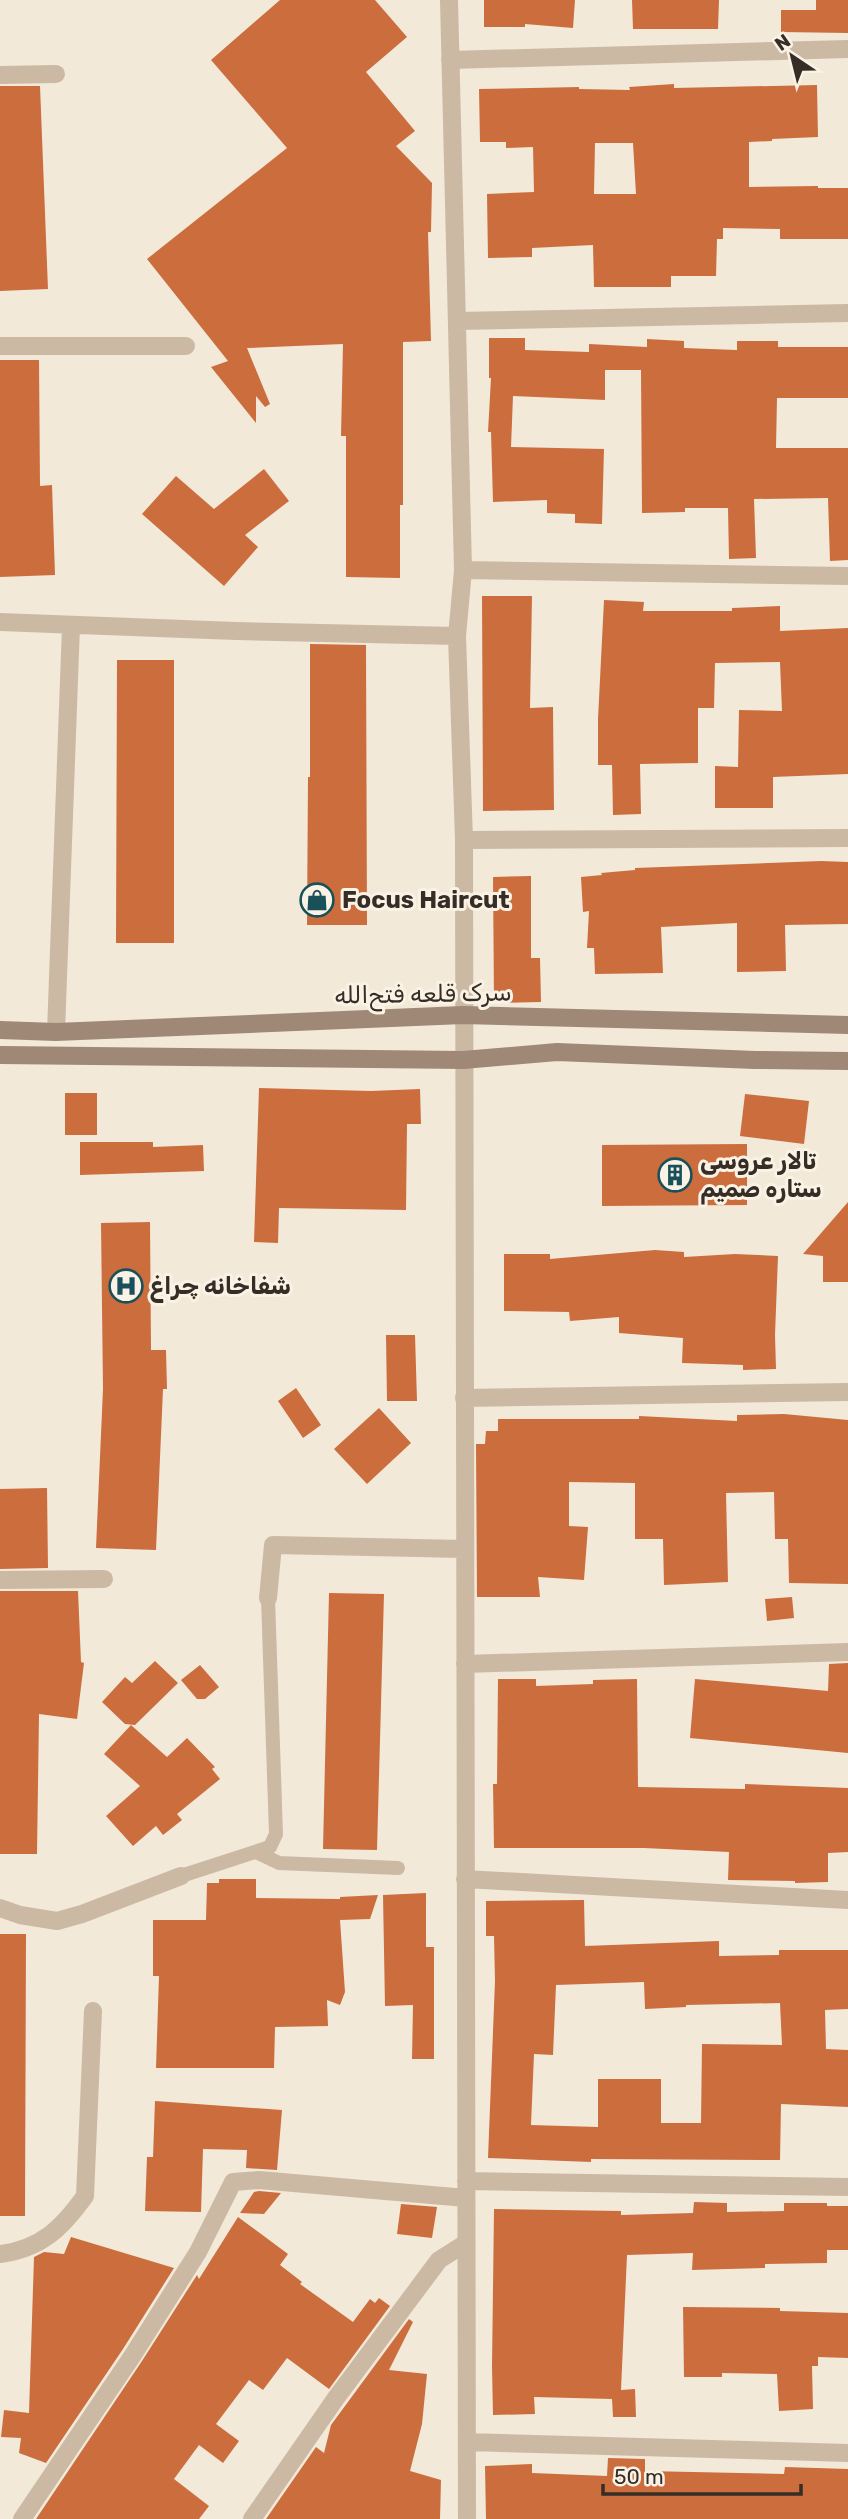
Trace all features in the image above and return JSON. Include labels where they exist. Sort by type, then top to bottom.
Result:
[{"type":"main road","name":"سرک قلعه فتح‌الله","points":[[0,1030],[56,1032],[463,1014],[848,1025]]},
{"type":"main road","points":[[0,1055],[463,1060],[557,1052],[848,1061]]},
{"type":"street","points":[[449,0],[463,570],[457,636],[464,840],[467,2519]]},
{"type":"street","points":[[450,60],[848,49]]},
{"type":"street","points":[[0,75],[56,74]]},
{"type":"street","points":[[457,321],[848,313]]},
{"type":"street","points":[[0,346],[186,346]]},
{"type":"street","points":[[463,570],[848,576]]},
{"type":"street","points":[[0,622],[457,636]]},
{"type":"street","points":[[56,1032],[71,626]]},
{"type":"street","points":[[464,840],[848,838]]},
{"type":"street","points":[[464,1398],[848,1392]]},
{"type":"street","points":[[268,1598],[273,1545],[464,1549]]},
{"type":"street","points":[[0,1580],[104,1579]]},
{"type":"street","points":[[465,1664],[848,1652]]},
{"type":"street","points":[[0,1908],[20,1915],[57,1921],[181,1876]]},
{"type":"street","points":[[465,1879],[848,1900]]},
{"type":"street","points":[[0,2254],[18,2252],[48,2237],[66,2221],[85,2196],[93,2011]]},
{"type":"street","points":[[22,2519],[133,2355],[198,2252],[233,2182],[259,2180],[466,2190],[848,2187]]},
{"type":"street","points":[[252,2519],[336,2398],[439,2260],[466,2243]]},
{"type":"street","points":[[467,2442],[848,2453]]},
{"type":"lane","points":[[181,1876],[270,1847],[276,1834],[268,1598]]},
{"type":"lane","points":[[257,1852],[279,1863],[397,1868]]},
{"type":"building","points":[[280,0],[375,0],[407,37],[366,72],[415,131],[396,146],[432,183],[431,232],[428,232],[431,341],[403,342],[400,578],[346,577],[346,436],[341,436],[343,344],[247,348],[270,404],[265,407],[256,396],[256,423],[211,367],[228,361],[147,259],[287,148],[211,60]]},
{"type":"building","points":[[484,0],[575,0],[573,28],[525,24],[525,27],[484,27]]},
{"type":"building","points":[[632,0],[719,0],[718,29],[633,29]]},
{"type":"building","points":[[816,0],[848,0],[848,33],[781,32],[781,10],[816,10]]},
{"type":"building","points":[[674,84],[674,88],[817,85],[818,137],[749,142],[749,187],[848,188],[848,239],[780,239],[780,229],[723,228],[723,239],[717,239],[716,276],[671,276],[671,287],[594,287],[593,245],[532,248],[532,257],[488,258],[487,194],[534,192],[533,147],[506,148],[506,142],[480,142],[479,89],[579,87],[630,90],[629,87]],"holes":[[[595,143],[633,143],[636,194],[594,194]]]},
{"type":"building","points":[[0,86],[40,86],[48,289],[0,291]]},
{"type":"building","points":[[489,338],[525,338],[525,350],[589,352],[589,344],[647,347],[647,339],[684,341],[684,348],[737,350],[737,341],[778,341],[778,347],[848,347],[848,398],[777,398],[776,448],[848,448],[848,560],[830,561],[828,498],[754,499],[756,558],[729,559],[728,508],[685,508],[685,512],[642,513],[641,370],[605,370],[605,400],[513,396],[511,447],[604,449],[602,524],[575,523],[575,514],[547,513],[547,500],[493,502],[491,432],[488,432],[491,378]]},
{"type":"building","points":[[0,360],[39,360],[40,486],[52,485],[55,575],[0,577]]},
{"type":"building","points":[[264,469],[289,501],[245,535],[258,547],[224,586],[142,514],[176,476],[214,509]]},
{"type":"building","points":[[482,596],[532,596],[530,708],[553,707],[554,810],[483,811]]},
{"type":"building","points":[[604,600],[644,602],[643,611],[732,611],[732,608],[780,606],[780,631],[848,628],[848,774],[773,777],[773,808],[715,808],[715,766],[738,767],[739,710],[782,711],[780,662],[715,663],[714,708],[698,708],[698,763],[640,764],[641,814],[613,815],[612,765],[598,765]]},
{"type":"building","points":[[310,644],[366,645],[367,925],[307,925]]},
{"type":"building","points":[[117,660],[174,660],[174,943],[116,943]]},
{"type":"building","points":[[848,862],[848,924],[785,925],[786,971],[737,972],[737,923],[661,927],[663,973],[595,974],[594,948],[587,948],[589,911],[583,912],[581,877],[635,868]]},
{"type":"building","points":[[531,876],[531,958],[540,958],[541,1002],[494,1003],[493,877]]},
{"type":"building","points":[[259,1088],[371,1091],[420,1089],[421,1124],[407,1124],[406,1210],[279,1208],[278,1243],[254,1242]]},
{"type":"building","points":[[65,1093],[97,1093],[97,1135],[65,1135]]},
{"type":"building","points":[[745,1094],[809,1101],[804,1144],[740,1136]]},
{"type":"building","points":[[80,1142],[153,1142],[153,1147],[203,1145],[204,1171],[80,1175]]},
{"type":"building","name":"تالار عروسی ستاره صمیم","points":[[747,1144],[747,1205],[602,1206],[602,1145]]},
{"type":"building","points":[[848,1202],[848,1282],[823,1282],[823,1256],[803,1254]]},
{"type":"building","points":[[150,1222],[151,1350],[166,1350],[167,1389],[163,1389],[156,1550],[96,1548],[103,1389],[101,1223]]},
{"type":"building","points":[[655,1250],[684,1252],[684,1257],[735,1254],[778,1256],[776,1369],[743,1370],[743,1365],[682,1363],[683,1338],[619,1333],[619,1317],[570,1321],[569,1312],[504,1311],[504,1254],[550,1254],[550,1259]]},
{"type":"building","points":[[386,1335],[415,1335],[417,1401],[387,1401]]},
{"type":"building","points":[[296,1388],[321,1425],[303,1438],[278,1401]]},
{"type":"building","points":[[379,1408],[411,1443],[367,1484],[334,1449]]},
{"type":"building","points":[[784,1414],[848,1420],[848,1584],[789,1583],[788,1539],[775,1539],[774,1492],[726,1493],[728,1582],[664,1585],[663,1539],[635,1539],[635,1483],[569,1482],[569,1526],[588,1527],[584,1580],[538,1577],[540,1597],[477,1597],[476,1444],[485,1444],[486,1431],[498,1431],[498,1419],[639,1419],[639,1416],[737,1421],[737,1415]]},
{"type":"building","points":[[47,1488],[48,1568],[0,1569],[0,1489]]},
{"type":"building","points":[[0,1591],[78,1591],[81,1662],[84,1663],[77,1719],[39,1714],[37,1854],[0,1854]]},
{"type":"building","points":[[329,1593],[384,1594],[377,1850],[323,1849]]},
{"type":"building","points":[[792,1597],[794,1618],[767,1621],[765,1599]]},
{"type":"building","points":[[155,1661],[178,1683],[135,1725],[125,1724],[102,1702],[125,1677],[132,1683]]},
{"type":"building","points":[[848,1663],[848,1753],[690,1738],[695,1679],[828,1691],[829,1664]]},
{"type":"building","points":[[200,1665],[219,1687],[205,1699],[197,1699],[181,1680]]},
{"type":"building","points":[[498,1679],[536,1679],[536,1686],[637,1679],[638,1787],[745,1789],[745,1784],[848,1788],[848,1852],[828,1853],[828,1882],[795,1883],[728,1880],[729,1852],[644,1848],[494,1848],[493,1784],[497,1784]]},
{"type":"building","points":[[131,1725],[167,1757],[187,1738],[215,1767],[212,1769],[220,1779],[177,1814],[182,1820],[163,1835],[156,1826],[133,1846],[106,1816],[140,1786],[104,1754]]},
{"type":"building","points":[[219,1879],[256,1879],[256,1898],[340,1899],[378,1895],[370,1919],[340,1920],[345,1992],[340,2005],[327,2000],[328,2026],[275,2027],[274,2068],[156,2068],[159,1976],[153,1976],[153,1920],[206,1920],[207,1883],[219,1883]]},
{"type":"building","points":[[426,1893],[426,1947],[434,1947],[434,2059],[412,2059],[413,2005],[385,2006],[383,1895]]},
{"type":"building","points":[[584,1900],[585,1946],[719,1941],[719,1956],[779,1955],[779,1950],[848,1950],[848,2009],[825,2010],[826,2049],[848,2050],[848,2107],[781,2104],[780,2160],[591,2159],[591,2162],[488,2158],[495,1981],[494,1936],[486,1936],[486,1901]],"holes":[[[644,1982],[645,2009],[686,2005],[780,2003],[782,2045],[702,2044],[701,2123],[661,2123],[661,2079],[598,2079],[598,2127],[531,2125],[534,2054],[553,2055],[556,1985]]]},
{"type":"building","points":[[0,1934],[26,1934],[25,2216],[0,2216]]},
{"type":"building","points":[[155,2101],[282,2110],[277,2170],[246,2168],[247,2150],[203,2149],[201,2212],[145,2211],[147,2157],[153,2157]]},
{"type":"building","points":[[254,2192],[281,2193],[264,2214],[240,2213]]},
{"type":"building","points":[[694,2202],[727,2203],[727,2212],[784,2211],[784,2203],[848,2206],[848,2250],[827,2250],[827,2263],[765,2264],[765,2268],[692,2270],[693,2253],[627,2255],[621,2390],[635,2389],[636,2417],[613,2417],[612,2399],[534,2397],[535,2414],[493,2415],[494,2209],[621,2211],[621,2215],[693,2213]]},
{"type":"building","points":[[401,2204],[437,2207],[432,2238],[397,2234]]},
{"type":"building","points":[[238,2217],[288,2254],[280,2265],[302,2282],[300,2284],[353,2322],[370,2299],[375,2303],[379,2298],[390,2306],[329,2389],[287,2358],[263,2390],[249,2380],[216,2424],[239,2441],[223,2463],[199,2445],[174,2479],[209,2506],[199,2519],[36,2519],[197,2275],[199,2279]]},
{"type":"building","points":[[71,2237],[174,2268],[46,2463],[19,2453],[21,2438],[1,2437],[4,2410],[29,2413],[34,2257],[44,2252],[64,2254]]},
{"type":"building","points":[[683,2307],[780,2308],[780,2311],[848,2313],[848,2358],[818,2357],[818,2366],[812,2366],[813,2409],[779,2411],[777,2374],[722,2373],[722,2377],[684,2377]]},
{"type":"building","points":[[409,2319],[413,2322],[389,2370],[427,2374],[422,2424],[410,2471],[441,2480],[440,2519],[266,2519],[316,2447],[324,2453],[331,2425]]},
{"type":"building","points":[[608,2458],[645,2459],[645,2471],[784,2474],[785,2467],[848,2469],[848,2519],[486,2519],[485,2466],[532,2464],[532,2473],[607,2476]]},
{"type":"place","name":"Focus Haircut","points":[[317,900]]},
{"type":"place","name":"تالار عروسی ستاره صمیم","points":[[675,1175]]},
{"type":"place","name":"شفاخانه چراغ","points":[[126,1286]]}]
